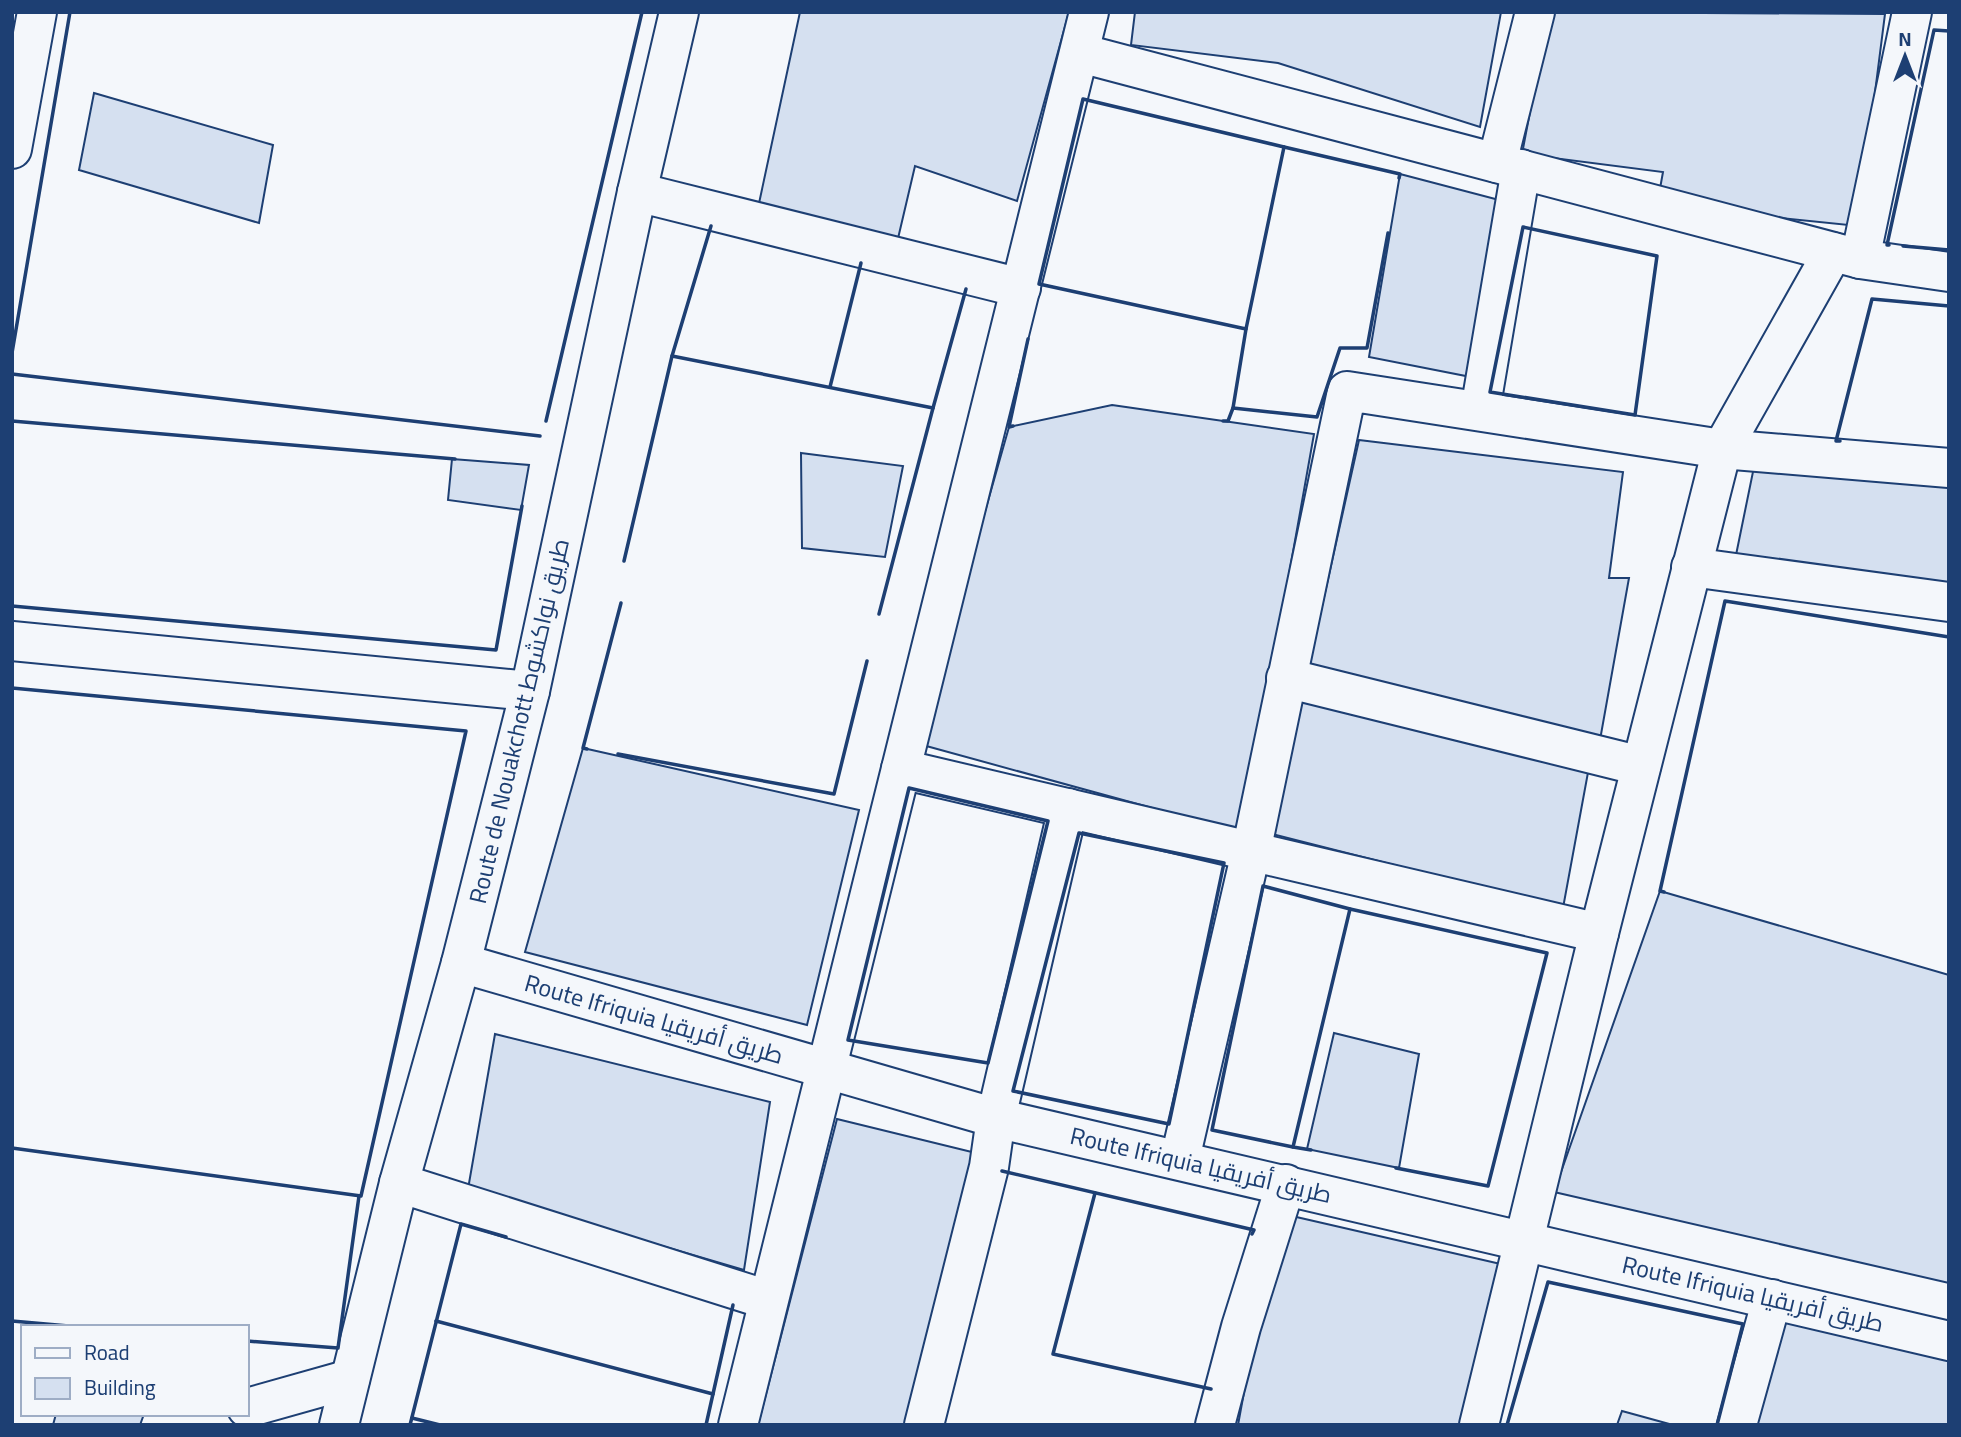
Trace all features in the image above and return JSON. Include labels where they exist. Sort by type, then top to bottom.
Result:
[{"type":"main road","points":[[12,149],[37,12]]},
{"type":"main road","name":"Route de Nouakchott طريق نواكشوط","points":[[339,1425],[399,1184],[461,963],[530,691],[637,192],[679,12]]},
{"type":"main road","points":[[738,1425],[1090,12]]},
{"type":"main road","points":[[1480,411],[1509,166],[1535,12]]},
{"type":"main road","points":[[1479,1425],[1599,933],[1722,449],[1847,255],[1912,12]]},
{"type":"main road","points":[[1080,53],[1847,255],[1949,272]]},
{"type":"main road","points":[[637,192],[1021,288]]},
{"type":"main road","points":[[1180,1159],[1251,852],[1347,391],[1722,449],[1949,468]]},
{"type":"main road","points":[[1691,567],[1949,603]]},
{"type":"main road","points":[[12,641],[530,691]]},
{"type":"main road","points":[[1286,678],[1641,766]]},
{"type":"main road","points":[[901,769],[1599,933]]},
{"type":"main road","points":[[924,1425],[989,1167],[996,1118],[1068,808]]},
{"type":"main road","name":"Route Ifriquia طريق أفريقيا","points":[[461,963],[996,1118],[1524,1239],[1949,1341]]},
{"type":"main road","points":[[399,1184],[768,1300]]},
{"type":"main road","points":[[1215,1425],[1241,1327],[1286,1184]]},
{"type":"main road","points":[[1737,1425],[1772,1299]]},
{"type":"main road","points":[[248,1408],[351,1379]]},
{"type":"building","points":[[800,12],[1069,12],[1017,201],[915,166],[896,247],[758,208]]},
{"type":"building","points":[[1135,12],[1501,12],[1480,127],[1278,63],[1131,45]]},
{"type":"building","points":[[1549,12],[1885,14],[1858,226],[1657,205],[1663,172],[1522,154]]},
{"type":"building","points":[[94,93],[273,145],[259,223],[79,170]]},
{"type":"building","points":[[1400,174],[1503,201],[1476,378],[1369,357]]},
{"type":"building","points":[[1112,405],[1314,434],[1243,833],[919,744],[1009,427]]},
{"type":"building","points":[[1359,440],[1623,472],[1609,578],[1629,578],[1600,740],[1308,669]]},
{"type":"building","points":[[801,453],[903,466],[885,557],[802,548]]},
{"type":"building","points":[[1756,457],[1949,474],[1949,587],[1735,560]]},
{"type":"building","points":[[452,459],[529,465],[521,510],[448,500]]},
{"type":"building","points":[[1303,697],[1589,767],[1563,908],[1272,834]]},
{"type":"building","points":[[583,748],[859,810],[807,1025],[525,952]]},
{"type":"building","points":[[1660,891],[1949,975],[1949,1283],[1554,1192]]},
{"type":"building","points":[[1334,1033],[1419,1054],[1399,1168],[1307,1149]]},
{"type":"building","points":[[495,1034],[770,1102],[744,1270],[468,1189]]},
{"type":"building","points":[[837,1119],[980,1154],[917,1425],[758,1425]]},
{"type":"building","points":[[1292,1216],[1505,1265],[1462,1425],[1238,1425],[1257,1321]]},
{"type":"building","points":[[1779,1319],[1949,1357],[1949,1425],[1752,1425]]},
{"type":"building","points":[[1622,1411],[1673,1425],[1617,1425]]},
{"type":"building","points":[[55,1416],[143,1416],[140,1425],[53,1425]]},
{"type":"wall","points":[[12,353],[70,12]]},
{"type":"wall","points":[[546,421],[642,12]]},
{"type":"wall","points":[[1889,245],[1934,30],[1949,31]]},
{"type":"wall","points":[[1083,99],[1284,147],[1246,329],[1039,284],[1083,99]]},
{"type":"wall","points":[[1284,147],[1400,174],[1399,178]]},
{"type":"wall","points":[[624,561],[672,356],[711,226]]},
{"type":"wall","points":[[1523,227],[1657,256],[1635,415],[1490,392],[1523,227]]},
{"type":"wall","points":[[1246,329],[1233,408],[1317,417],[1340,348],[1367,348],[1388,233]]},
{"type":"wall","points":[[1903,246],[1949,250]]},
{"type":"wall","points":[[830,387],[861,263]]},
{"type":"wall","points":[[933,408],[966,289]]},
{"type":"wall","points":[[1840,441],[1836,441],[1872,299],[1949,306]]},
{"type":"wall","points":[[1013,426],[1009,427],[1028,339]]},
{"type":"wall","points":[[672,356],[933,408],[879,614]]},
{"type":"wall","points":[[12,374],[540,436]]},
{"type":"wall","points":[[1223,421],[1228,421],[1233,408]]},
{"type":"wall","points":[[12,421],[455,459]]},
{"type":"wall","points":[[12,606],[496,650],[522,506]]},
{"type":"wall","points":[[1664,892],[1660,891],[1725,601],[1949,637]]},
{"type":"wall","points":[[587,749],[583,748],[621,603]]},
{"type":"wall","points":[[618,754],[834,794],[867,661]]},
{"type":"wall","points":[[12,688],[466,731],[361,1196],[12,1148]]},
{"type":"wall","points":[[909,788],[1048,821],[988,1063],[848,1040],[909,788]]},
{"type":"wall","points":[[1079,833],[1224,863],[1169,1124],[1013,1091],[1079,833]]},
{"type":"wall","points":[[1293,1147],[1212,1130],[1263,886],[1350,909],[1547,953],[1488,1186],[1396,1168]]},
{"type":"wall","points":[[1311,1150],[1293,1147],[1350,909]]},
{"type":"wall","points":[[1002,1171],[1254,1230],[1252,1234]]},
{"type":"wall","points":[[1095,1193],[1053,1354],[1211,1389]]},
{"type":"wall","points":[[248,1341],[338,1348],[359,1196]]},
{"type":"wall","points":[[410,1425],[461,1224],[506,1237]]},
{"type":"wall","points":[[1507,1425],[1548,1282],[1743,1324],[1717,1425]]},
{"type":"wall","points":[[706,1425],[733,1305]]},
{"type":"wall","points":[[12,1321],[57,1325]]},
{"type":"wall","points":[[436,1321],[713,1394]]},
{"type":"wall","points":[[412,1418],[440,1425]]}]
